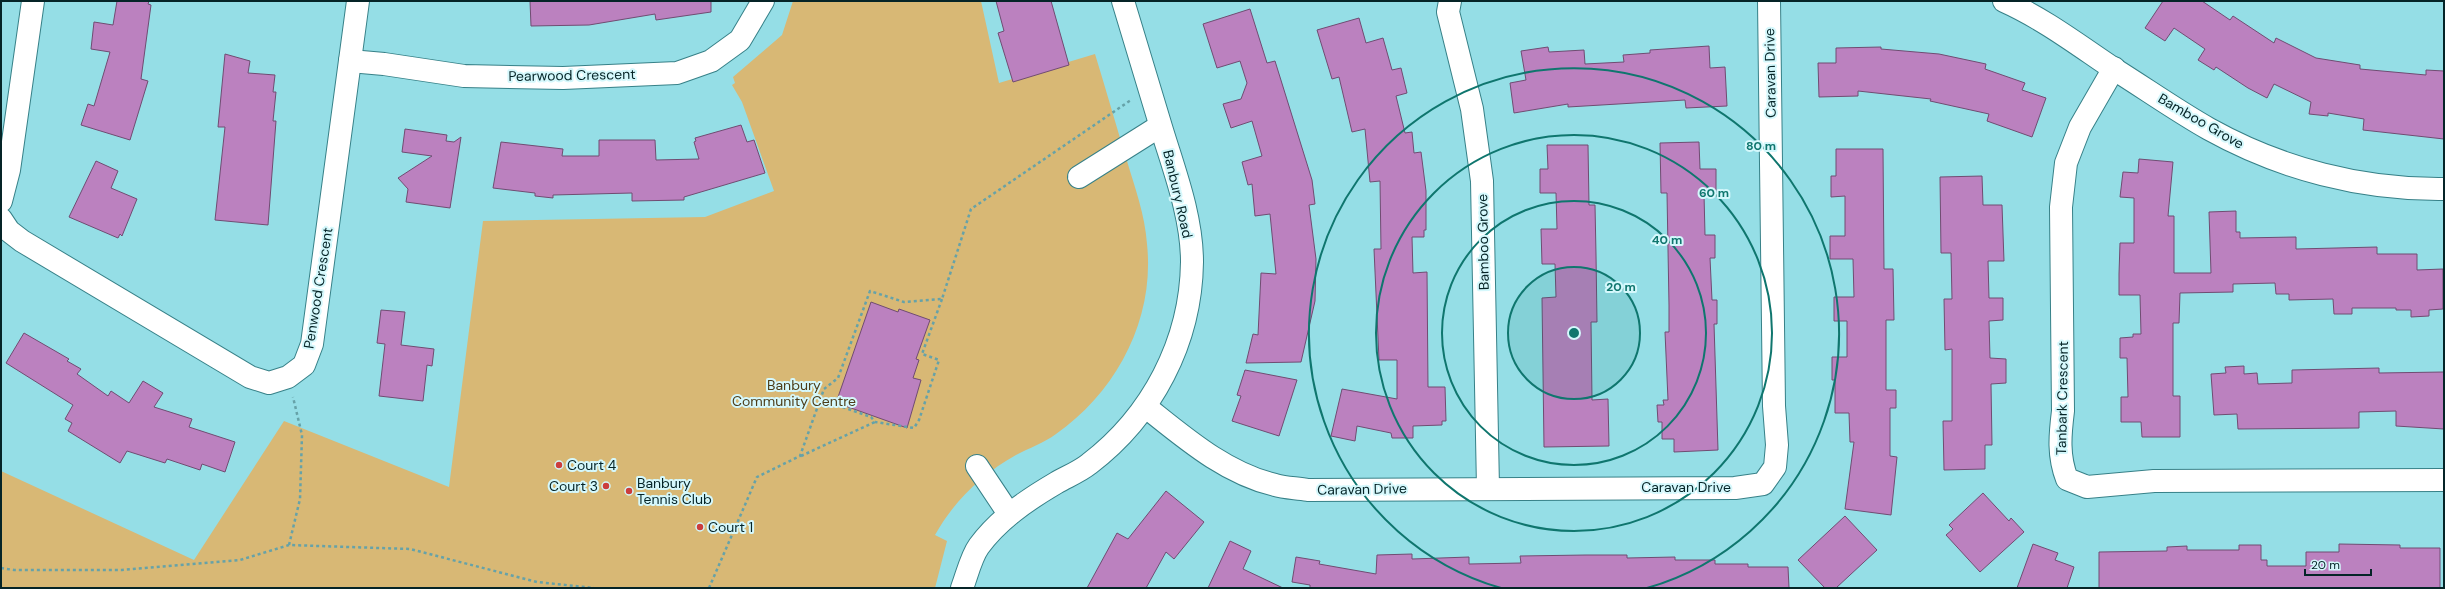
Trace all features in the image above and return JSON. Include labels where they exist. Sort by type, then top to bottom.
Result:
[{"type":"street","points":[[1,201],[9,170],[33,1]]},
{"type":"street","name":"Penwood Crescent","points":[[1,220],[9,231],[22,240],[250,377],[269,383],[288,378],[304,364],[312,344],[358,1]]},
{"type":"street","name":"Pearwood Crescent","points":[[350,61],[384,64],[464,76],[563,78],[677,73],[711,61],[740,40],[763,1]]},
{"type":"street","name":"Banbury Road","points":[[962,588],[978,547],[1009,514],[1028,499],[1088,465],[1123,435],[1146,407],[1164,379],[1181,336],[1188,298],[1192,261],[1187,222],[1178,182],[1123,1]]},
{"type":"street","name":"Bamboo Grove","points":[[1450,1],[1448,12],[1472,109],[1482,181],[1488,488]]},
{"type":"street","name":"Caravan Drive","points":[[1146,407],[1213,458],[1243,474],[1274,485],[1308,490],[1735,488],[1763,484],[1775,468],[1777,445],[1774,406],[1769,1]]},
{"type":"street","name":"Bamboo Grove","points":[[2004,1],[2053,28],[2209,129],[2267,157],[2346,180],[2386,187],[2444,189]]},
{"type":"street","name":"Tanbark Crescent","points":[[2114,68],[2080,127],[2066,163],[2061,207],[2063,411],[2060,440],[2061,464],[2067,479],[2087,487],[2154,481],[2444,480]]},
{"type":"street","points":[[1079,177],[1160,126]]},
{"type":"street","points":[[977,466],[1009,514]]},
{"type":"path","points":[[709,588],[758,477],[875,422],[914,428],[919,420],[940,360],[922,354],[942,299],[971,209],[1149,88]]},
{"type":"path","points":[[800,456],[824,389],[838,378],[870,291],[904,302],[942,299]]},
{"type":"path","points":[[288,378],[302,436],[300,499],[289,544]]},
{"type":"path","points":[[820,399],[871,417],[875,422]]},
{"type":"path","points":[[1,568],[14,570],[130,570],[240,560],[289,544],[410,549],[537,582],[594,588]]},
{"type":"green space","name":"Banbury Community Centre","points":[[793,1],[981,1],[999,83],[1095,54],[1142,212],[1146,233],[1148,272],[1145,299],[1138,326],[1114,375],[1097,397],[1078,417],[1056,434],[1004,462],[980,480],[960,500],[935,535],[947,541],[935,588],[1,588],[1,471],[194,560],[284,421],[449,487],[483,221],[705,217],[774,191],[742,102],[732,85],[735,83],[733,77],[782,35]]},
{"type":"building","points":[[117,1],[149,1],[148,4],[151,5],[141,79],[148,81],[130,140],[81,125],[88,104],[94,106],[110,52],[91,49],[94,22],[113,25]]},
{"type":"building","points":[[530,1],[711,1],[711,12],[656,20],[655,14],[589,25],[531,26]]},
{"type":"building","points":[[996,1],[1051,1],[1069,65],[1013,82],[998,33],[1004,31]]},
{"type":"building","points":[[2163,1],[2202,1],[2230,20],[2233,16],[2274,43],[2276,38],[2316,58],[2360,65],[2360,69],[2426,75],[2426,70],[2444,71],[2444,139],[2363,130],[2364,119],[2328,113],[2328,116],[2309,114],[2311,102],[2274,84],[2267,98],[2248,88],[2216,67],[2214,70],[2198,60],[2205,49],[2174,28],[2165,41],[2145,28]]},
{"type":"building","points":[[1250,9],[1267,63],[1275,61],[1312,180],[1315,204],[1309,205],[1316,259],[1315,301],[1301,362],[1246,363],[1253,334],[1258,335],[1261,273],[1276,274],[1270,214],[1255,216],[1252,184],[1248,185],[1242,162],[1262,156],[1252,121],[1231,128],[1223,104],[1241,99],[1247,83],[1240,61],[1217,68],[1203,24]]},
{"type":"building","points":[[1359,18],[1366,43],[1383,38],[1392,70],[1401,68],[1407,93],[1396,96],[1405,133],[1412,132],[1414,153],[1421,152],[1426,191],[1426,230],[1424,230],[1424,237],[1412,237],[1413,273],[1427,272],[1428,387],[1445,387],[1446,421],[1442,421],[1442,425],[1413,426],[1413,438],[1392,438],[1391,433],[1357,426],[1355,441],[1331,436],[1342,389],[1397,399],[1397,360],[1379,360],[1374,249],[1381,249],[1380,181],[1370,182],[1365,129],[1352,132],[1339,77],[1332,79],[1317,30]]},
{"type":"building","points":[[1709,46],[1710,68],[1725,67],[1727,106],[1686,108],[1685,100],[1568,107],[1568,104],[1514,113],[1510,83],[1526,80],[1521,51],[1548,47],[1549,52],[1584,50],[1585,64],[1624,62],[1623,55],[1650,53],[1650,50]]},
{"type":"building","points":[[1881,47],[1881,49],[1939,54],[1986,64],[1985,69],[2025,83],[2022,90],[2046,98],[2032,137],[1987,121],[1989,114],[1930,101],[1931,99],[1858,91],[1858,96],[1819,97],[1818,63],[1836,63],[1836,48]]},
{"type":"building","points":[[225,54],[250,61],[248,73],[275,75],[273,92],[276,92],[273,121],[276,121],[268,225],[215,220],[225,127],[218,127]]},
{"type":"building","points":[[741,125],[747,142],[754,140],[765,173],[684,197],[684,200],[632,201],[632,193],[553,195],[553,198],[535,196],[535,193],[493,188],[501,142],[563,149],[562,156],[599,156],[599,140],[655,140],[656,160],[699,159],[694,142],[696,141],[695,138]]},
{"type":"building","points":[[405,129],[447,135],[446,141],[454,142],[461,137],[450,208],[406,202],[408,189],[398,178],[432,156],[402,152]]},
{"type":"building","points":[[1699,142],[1700,169],[1716,169],[1716,193],[1704,194],[1705,235],[1715,235],[1715,258],[1710,258],[1712,300],[1717,300],[1717,324],[1714,324],[1718,450],[1674,452],[1674,439],[1662,439],[1662,422],[1658,422],[1657,405],[1664,405],[1663,400],[1668,400],[1665,332],[1669,332],[1667,193],[1661,193],[1660,143]]},
{"type":"building","points":[[1547,145],[1588,145],[1589,205],[1595,205],[1596,255],[1597,322],[1591,322],[1592,400],[1608,399],[1609,446],[1544,447],[1542,298],[1556,297],[1555,264],[1542,264],[1541,229],[1557,229],[1556,193],[1540,193],[1540,169],[1548,169]]},
{"type":"building","points":[[1836,149],[1883,149],[1884,269],[1893,269],[1894,320],[1886,320],[1886,390],[1896,390],[1896,408],[1890,408],[1890,456],[1897,457],[1891,515],[1845,509],[1854,442],[1850,442],[1849,413],[1835,413],[1835,380],[1832,380],[1832,357],[1847,357],[1847,321],[1834,321],[1834,297],[1854,297],[1853,259],[1830,259],[1830,236],[1845,236],[1845,196],[1831,197],[1831,176],[1836,176]]},
{"type":"building","points":[[2139,159],[2173,162],[2168,216],[2174,216],[2174,273],[2211,273],[2209,212],[2236,211],[2236,232],[2240,232],[2240,238],[2296,237],[2296,249],[2377,247],[2377,254],[2417,254],[2417,270],[2443,269],[2443,309],[2429,310],[2429,316],[2411,317],[2411,310],[2396,310],[2396,308],[2352,308],[2352,314],[2334,314],[2333,299],[2289,300],[2289,294],[2276,294],[2275,283],[2233,284],[2233,292],[2180,293],[2179,323],[2173,323],[2173,396],[2180,396],[2180,437],[2142,437],[2141,422],[2121,422],[2121,397],[2128,397],[2127,358],[2120,358],[2120,338],[2133,337],[2133,334],[2141,334],[2140,295],[2119,295],[2120,243],[2134,243],[2134,198],[2120,197],[2123,172],[2138,173]]},
{"type":"building","points":[[96,161],[118,171],[111,188],[137,199],[122,236],[120,234],[118,238],[69,217]]},
{"type":"building","points":[[1982,176],[1983,205],[2002,205],[2004,261],[1988,261],[1989,298],[2003,298],[2003,320],[1989,321],[1990,358],[2006,359],[2006,383],[1991,384],[1992,445],[1985,445],[1985,469],[1944,470],[1943,421],[1952,421],[1952,349],[1945,350],[1944,299],[1952,299],[1951,253],[1941,253],[1940,177]]},
{"type":"building","points":[[871,302],[898,312],[899,309],[930,320],[916,359],[919,360],[913,378],[921,380],[907,428],[837,403]]},
{"type":"building","points":[[381,310],[405,312],[401,345],[434,349],[432,366],[427,365],[423,401],[379,396],[385,344],[377,343]]},
{"type":"building","points":[[24,333],[69,359],[67,361],[81,369],[77,374],[108,396],[111,391],[129,403],[143,381],[163,393],[154,407],[192,419],[189,427],[235,442],[225,472],[202,464],[200,470],[167,459],[165,463],[127,451],[120,463],[68,431],[72,423],[65,419],[73,405],[6,363]]},
{"type":"building","points":[[2244,366],[2244,374],[2257,373],[2258,384],[2292,383],[2292,370],[2379,368],[2379,373],[2444,372],[2444,429],[2396,426],[2396,411],[2359,412],[2359,428],[2238,429],[2237,414],[2214,415],[2211,374],[2226,373],[2225,367]]},
{"type":"building","points":[[1245,370],[1297,380],[1279,436],[1232,421],[1241,396],[1237,395]]},
{"type":"building","points":[[1166,491],[1204,522],[1174,559],[1166,552],[1146,588],[1087,588],[1117,533],[1128,539]]},
{"type":"building","points":[[1983,493],[2009,521],[2011,518],[2024,532],[1980,572],[1946,535],[1953,529],[1949,525]]},
{"type":"building","points":[[1845,516],[1877,550],[1836,588],[1825,588],[1798,560]]},
{"type":"building","points":[[1230,541],[1251,551],[1243,569],[1283,588],[1208,588]]},
{"type":"building","points":[[2033,544],[2058,553],[2055,560],[2074,567],[2067,588],[2017,588]]},
{"type":"building","points":[[2339,544],[2400,545],[2400,548],[2440,548],[2440,588],[2099,588],[2099,552],[2167,551],[2167,547],[2187,546],[2187,550],[2239,550],[2239,545],[2261,545],[2261,560],[2267,560],[2267,566],[2306,566],[2306,552],[2339,552]]},
{"type":"building","points":[[1412,554],[1412,559],[1469,557],[1469,564],[1521,563],[1520,556],[1627,555],[1627,558],[1675,557],[1675,560],[1715,560],[1715,564],[1748,564],[1748,567],[1788,567],[1789,588],[1310,588],[1310,585],[1292,582],[1296,557],[1320,561],[1319,564],[1376,574],[1377,555]]},
{"type":"place","name":"Court 4","points":[[559,465]]},
{"type":"place","name":"Court 3","points":[[606,486]]},
{"type":"place","name":"Banbury Tennis Club","points":[[629,491]]},
{"type":"place","name":"Court 1","points":[[700,527]]}]
